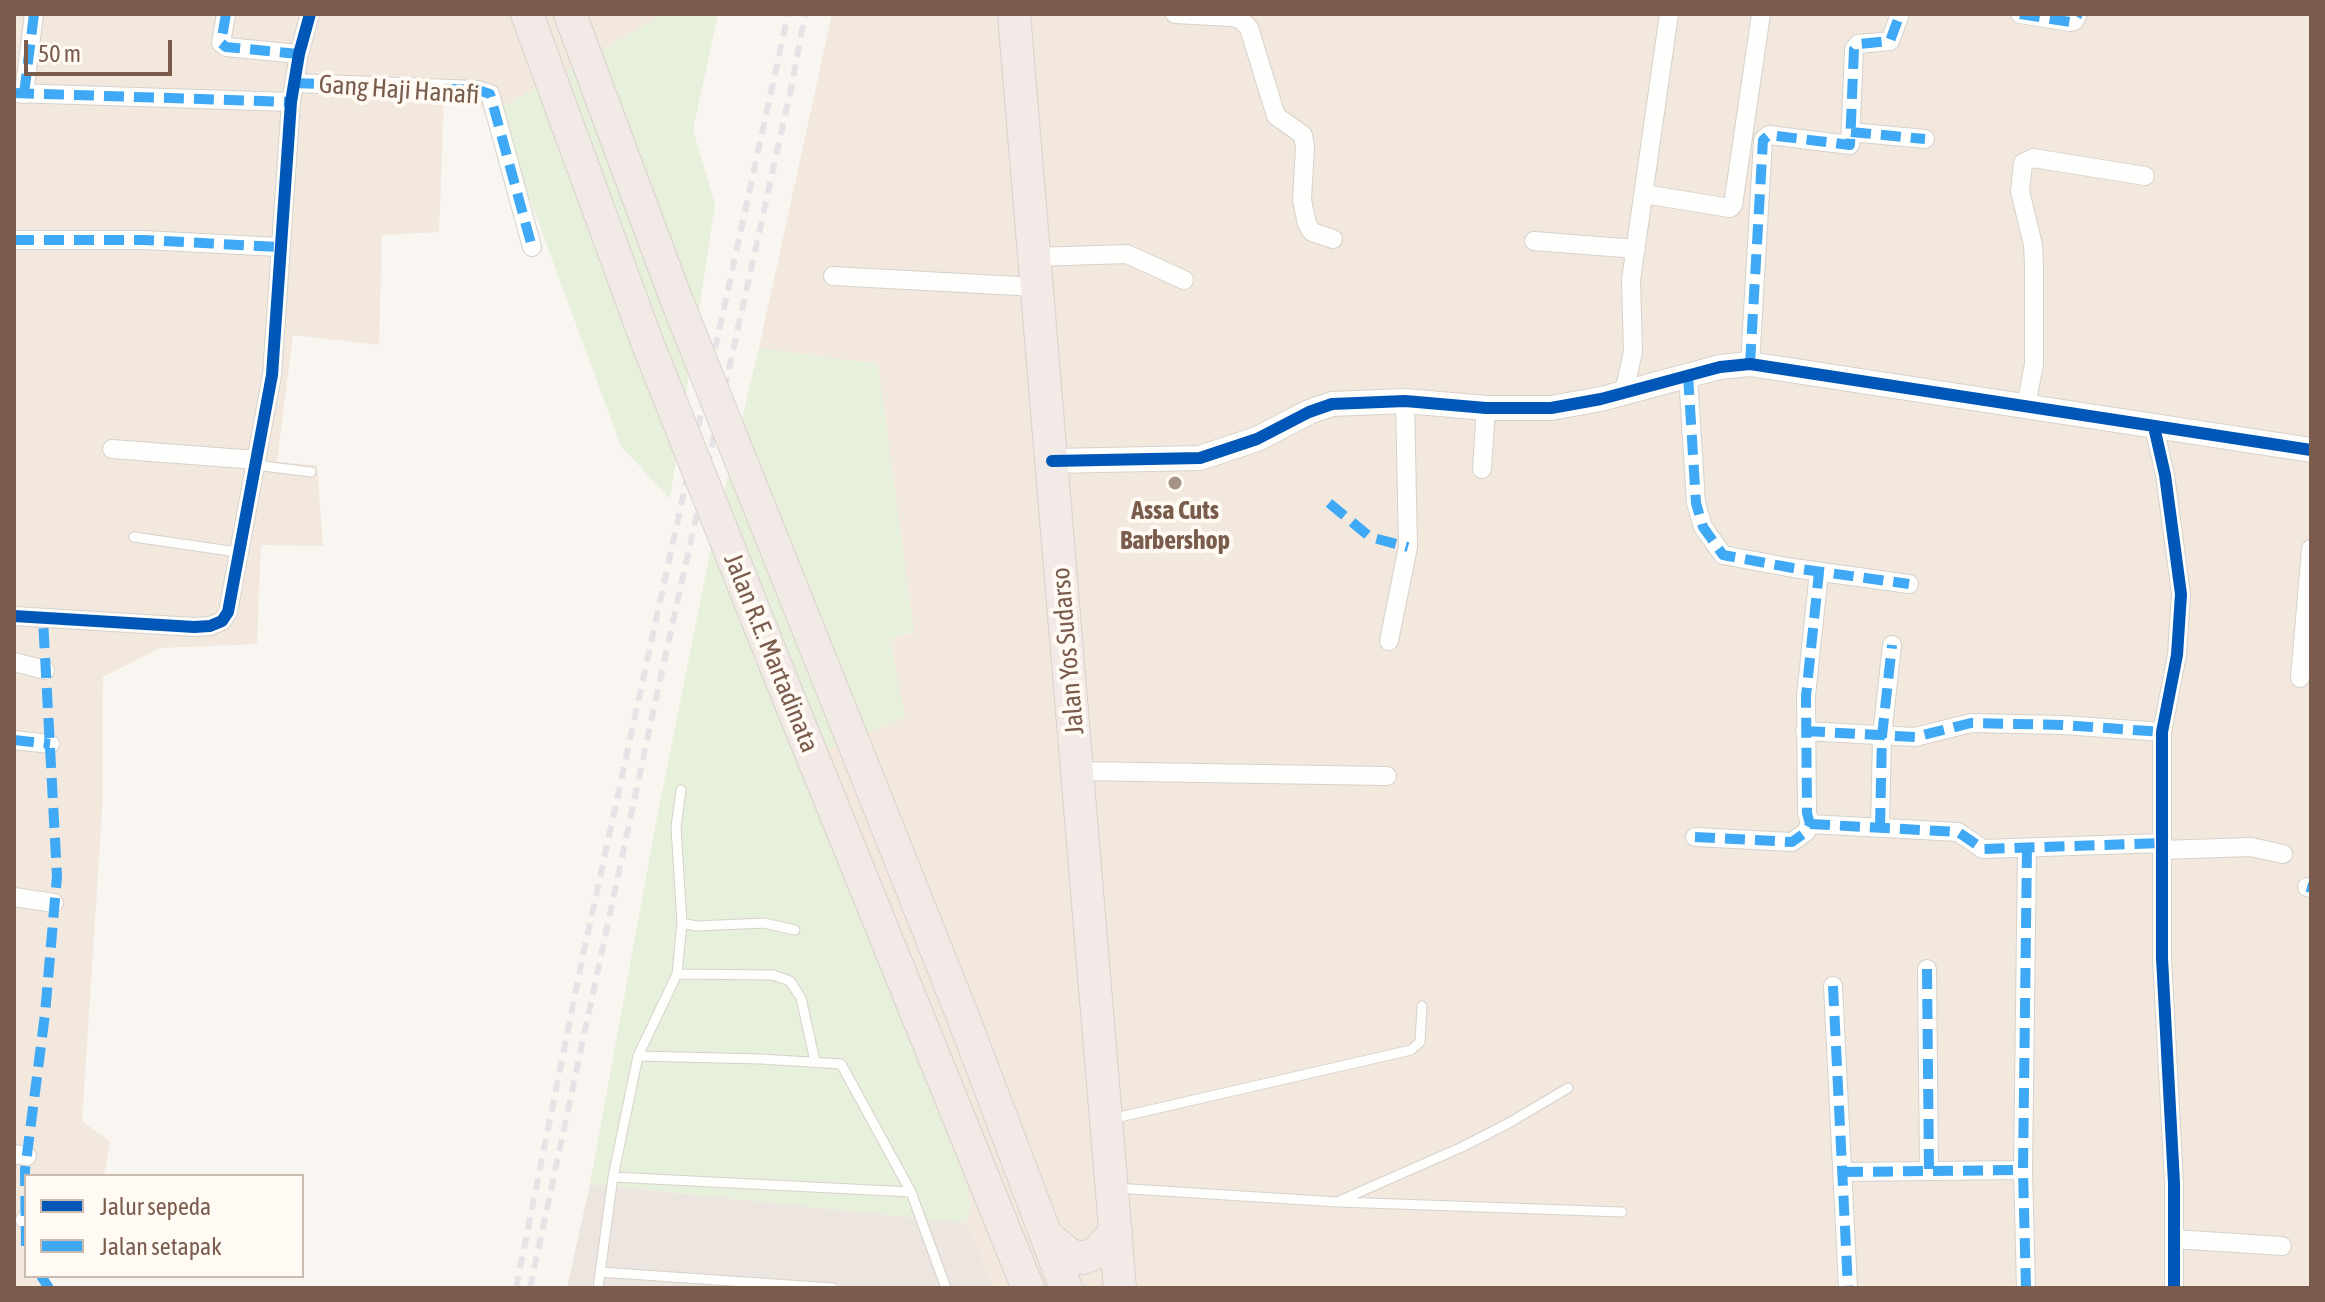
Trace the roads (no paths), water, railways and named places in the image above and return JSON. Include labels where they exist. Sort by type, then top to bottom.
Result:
[{"type":"highway","name":"Jalan R.E. Martadinata","points":[[527,14],[647,342],[1028,1288]]},
{"type":"highway","name":"Jalan R.E. Martadinata","points":[[570,14],[675,296],[1066,1288]]},
{"type":"highway","name":"Jalan Yos Sudarso","points":[[1014,14],[1120,1288]]},
{"type":"highway","points":[[1046,1235],[1070,1255],[1083,1258],[1096,1253],[1116,1231]]},
{"type":"street","points":[[34,14],[19,94],[291,102]]},
{"type":"street","points":[[226,14],[221,43],[226,47],[299,54]]},
{"type":"street","points":[[14,616],[210,626],[222,621],[228,612],[272,375],[291,102],[310,14]]},
{"type":"street","points":[[1175,14],[1231,17],[1245,22],[1276,116],[1296,127],[1303,135],[1302,200],[1307,224],[1312,232],[1333,239]]},
{"type":"street","points":[[1624,392],[1633,352],[1631,280],[1669,14]]},
{"type":"street","points":[[1644,194],[1730,208],[1733,205],[1761,14]]},
{"type":"street","points":[[1750,364],[1763,140],[1769,135],[1850,145],[1854,49],[1858,44],[1890,41],[1900,14]]},
{"type":"street","points":[[2020,14],[2070,22],[2078,14]]},
{"type":"street","name":"Gang Haji Hanafi","points":[[294,83],[478,90],[490,94],[532,247]]},
{"type":"street","points":[[1851,132],[1925,139]]},
{"type":"street","points":[[2026,406],[2034,364],[2034,264],[2033,245],[2020,191],[2023,163],[2033,158],[2145,176]]},
{"type":"street","points":[[14,240],[144,240],[279,247]]},
{"type":"street","points":[[1534,241],[1636,249]]},
{"type":"street","points":[[833,276],[1035,272],[1127,254],[1184,280]]},
{"type":"street","points":[[1052,461],[1200,458],[1257,439],[1309,412],[1332,404],[1405,401],[1486,408],[1551,408],[1688,375],[1750,364],[2311,450]]},
{"type":"street","points":[[1688,375],[1696,503],[1703,527],[1723,555],[1909,584]]},
{"type":"street","points":[[1389,641],[1408,547],[1405,401]]},
{"type":"street","points":[[1482,469],[1486,408]]},
{"type":"street","points":[[2154,427],[2173,522],[2181,594],[2177,655],[2162,732],[2162,958],[2174,1183],[2174,1288]]},
{"type":"street","points":[[112,449],[255,462]]},
{"type":"street","points":[[2300,678],[2311,549]]},
{"type":"street","points":[[1695,837],[1792,842],[1806,832],[1810,824],[1807,813],[1806,696],[1819,572]]},
{"type":"street","points":[[1880,828],[1882,736],[1892,645]]},
{"type":"street","points":[[14,662],[45,670]]},
{"type":"street","points":[[1805,731],[1924,736],[1971,723],[2162,732]]},
{"type":"street","points":[[14,740],[50,744]]},
{"type":"street","points":[[1078,771],[1387,776]]},
{"type":"street","points":[[1810,824],[1958,832],[1983,849],[2251,847],[2283,854]]},
{"type":"street","points":[[2026,1288],[2023,1170],[2027,847]]},
{"type":"street","points":[[14,897],[54,903]]},
{"type":"street","points":[[1927,969],[1929,1171]]},
{"type":"street","points":[[1833,986],[1848,1288]]},
{"type":"street","points":[[1843,1172],[2023,1170]]},
{"type":"street","points":[[2174,1239],[2282,1246]]},
{"type":"lane","points":[[255,462],[311,472]]},
{"type":"lane","points":[[134,537],[237,552]]},
{"type":"lane","points":[[598,1288],[613,1177],[638,1056],[677,974],[682,923],[676,827],[681,790]]},
{"type":"lane","points":[[682,923],[696,926],[764,923],[795,930]]},
{"type":"lane","points":[[677,974],[773,975],[790,981],[801,998],[815,1061]]},
{"type":"lane","points":[[1107,1120],[1411,1050],[1420,1042],[1422,1006]]},
{"type":"lane","points":[[638,1056],[841,1064],[911,1192],[946,1288]]},
{"type":"lane","points":[[1337,1202],[1462,1147],[1568,1088]]},
{"type":"lane","points":[[613,1177],[911,1192]]},
{"type":"lane","points":[[1112,1188],[1337,1202],[1622,1212]]},
{"type":"lane","points":[[600,1272],[833,1288]]},
{"type":"railway","points":[[516,1288],[582,960],[788,14]]},
{"type":"railway","points":[[530,1288],[805,14]]},
{"type":"place","name":"Assa Cuts Barbershop","points":[[1175,483]]}]
